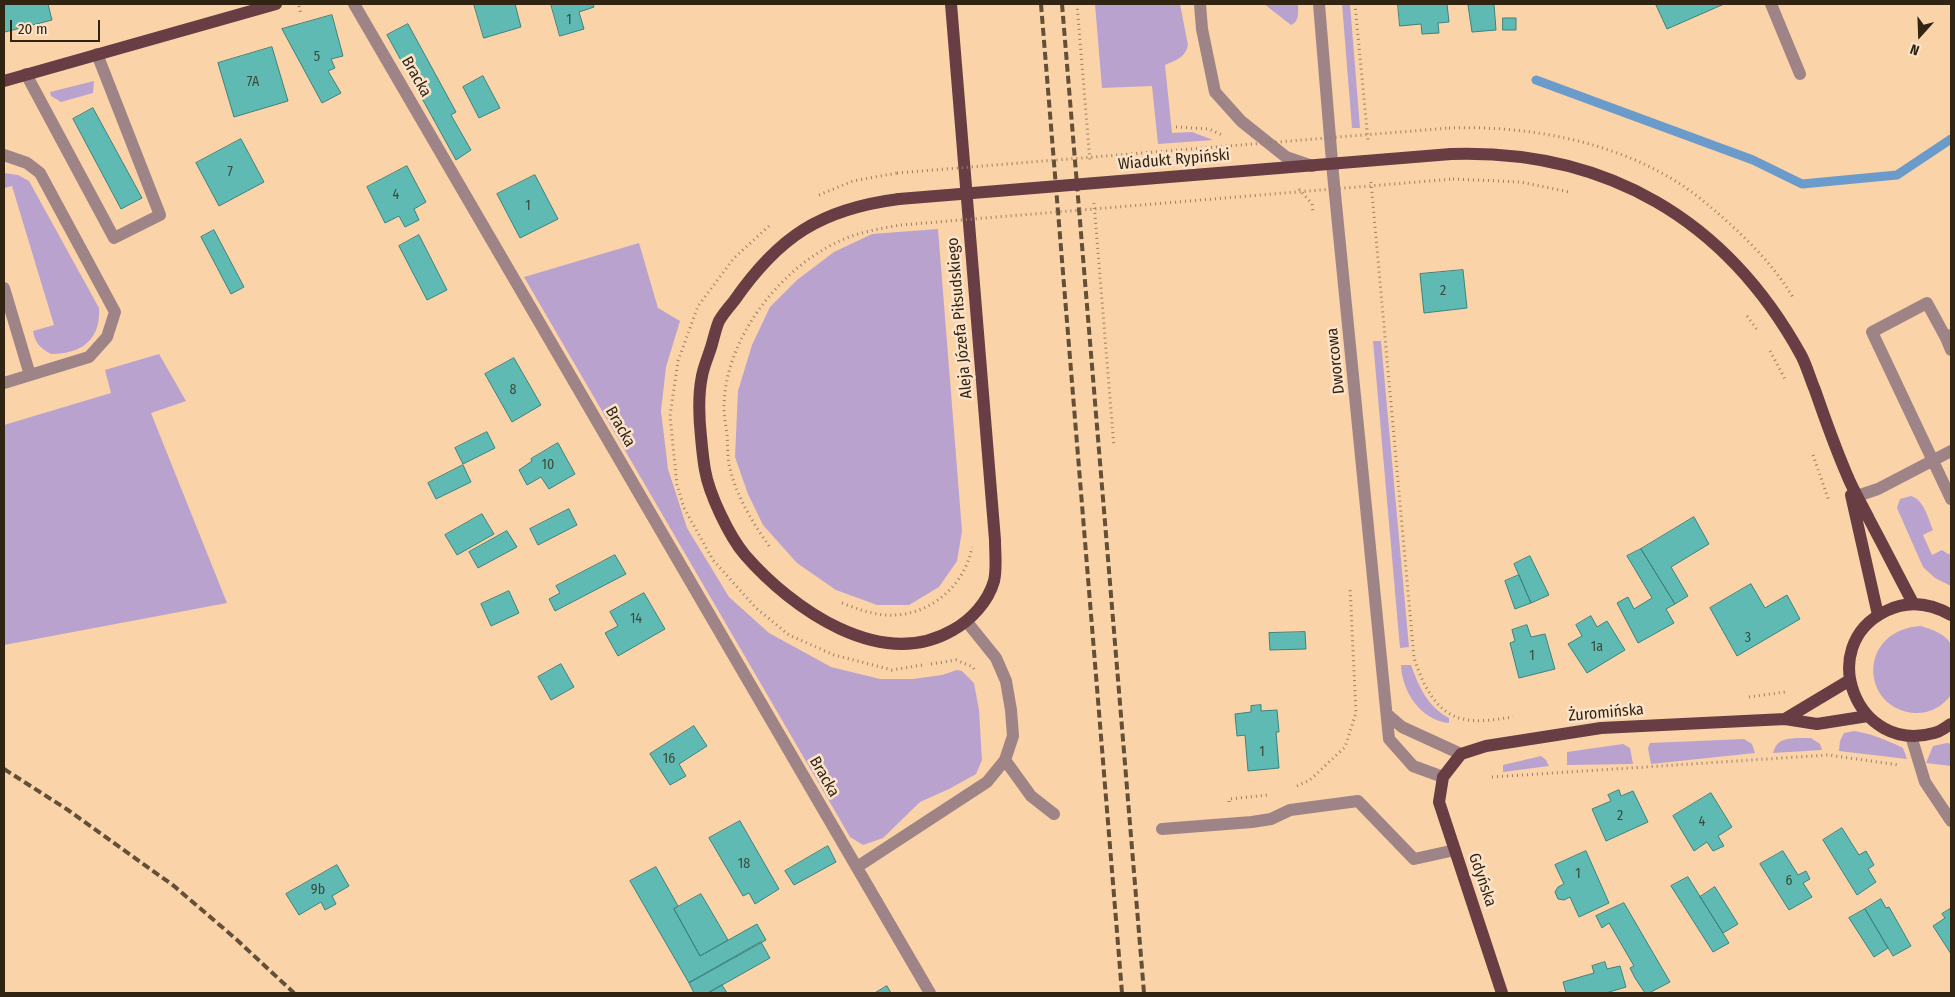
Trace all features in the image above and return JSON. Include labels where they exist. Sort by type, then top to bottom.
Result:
[{"type":"main road","points":[[4,81],[276,4]]},
{"type":"main road","name":"Aleja Józefa Piłsudskiego","points":[[951,4],[995,540],[994,580],[984,601],[968,622]]},
{"type":"main road","name":"Wiadukt Rypiński","points":[[968,622],[937,639],[904,645],[864,638],[815,617],[784,594],[744,554],[720,515],[705,472],[699,419],[702,376],[719,321],[752,274],[777,250],[808,227],[844,210],[899,199],[1451,154],[1519,155],[1571,165],[1594,172],[1641,192],[1664,205],[1725,253],[1768,303],[1802,356],[1848,478]]},
{"type":"main road","points":[[1848,478],[1913,603]]},
{"type":"main road","points":[[1848,478],[1878,615]]},
{"type":"main road","points":[[1951,615],[1936,607],[1913,603],[1895,606],[1878,615],[1864,627],[1854,643],[1849,662],[1850,680],[1856,700],[1868,716],[1887,730],[1911,736],[1935,733],[1951,724]]},
{"type":"main road","name":"Żuromińska","points":[[1785,719],[1850,680]]},
{"type":"main road","name":"Żuromińska","points":[[1461,754],[1486,746],[1600,728],[1785,719],[1817,724],[1868,716]]},
{"type":"main road","points":[[1443,777],[1461,754]]},
{"type":"main road","name":"Gdyńska","points":[[1443,777],[1439,802],[1502,993]]},
{"type":"street","name":"Bracka","points":[[354,4],[930,993]]},
{"type":"street","points":[[1200,4],[1202,29],[1215,92],[1241,121],[1286,157],[1333,174]]},
{"type":"street","name":"Dworcowa","points":[[1319,4],[1333,174],[1389,739],[1413,766],[1443,777]]},
{"type":"street","points":[[1772,4],[1800,74]]},
{"type":"street","points":[[26,74],[114,238],[160,215],[97,54]]},
{"type":"street","points":[[4,155],[27,163],[40,174],[115,312],[107,337],[89,357],[4,383]]},
{"type":"street","points":[[4,288],[30,375]]},
{"type":"street","points":[[1950,341],[1927,302],[1872,332],[1951,499]]},
{"type":"street","points":[[1857,496],[1878,489],[1932,461],[1950,454]]},
{"type":"street","points":[[857,866],[987,782],[1006,760],[1013,736],[1006,681],[996,658],[968,622]]},
{"type":"street","points":[[1388,715],[1402,727],[1461,754]]},
{"type":"street","points":[[1911,736],[1925,782],[1951,821]]},
{"type":"street","points":[[1006,760],[1017,779],[1031,796],[1054,814]]},
{"type":"street","points":[[1162,828],[1230,824],[1271,819],[1290,810],[1358,800],[1414,858],[1455,850]]},
{"type":"path","points":[[298,4],[301,15]]},
{"type":"path","points":[[1077,4],[1091,171]]},
{"type":"path","points":[[1355,4],[1368,142]]},
{"type":"path","points":[[1176,127],[1209,129],[1225,136]]},
{"type":"path","points":[[816,196],[853,181],[897,174],[1449,128]]},
{"type":"path","points":[[1233,139],[1250,147]]},
{"type":"path","points":[[946,160],[946,170]]},
{"type":"path","points":[[1370,172],[1414,658],[1420,677],[1435,701],[1444,710],[1464,720],[1520,717]]},
{"type":"path","points":[[772,551],[750,518],[730,468],[724,408],[730,371],[738,348],[753,317],[782,284],[800,266],[814,256],[848,238],[867,231],[901,225],[1453,179],[1520,182],[1572,193]]},
{"type":"path","points":[[1293,182],[1312,204],[1313,214]]},
{"type":"path","points":[[1094,201],[1114,447]]},
{"type":"path","points":[[951,219],[951,229]]},
{"type":"path","points":[[775,221],[734,258],[698,306],[678,362],[670,416],[677,485],[684,508],[713,560],[756,608],[789,635],[834,655],[892,670],[956,660],[973,667],[977,673]]},
{"type":"path","points":[[1746,314],[1762,337]]},
{"type":"path","points":[[1767,345],[1787,382]]},
{"type":"path","points":[[1813,454],[1831,509]]},
{"type":"path","points":[[838,601],[864,612],[888,616],[910,613],[930,606],[959,581],[969,560],[973,538]]},
{"type":"path","points":[[1295,787],[1310,780],[1345,746],[1356,713],[1349,577]]},
{"type":"path","points":[[1744,697],[1790,691]]},
{"type":"path","points":[[1492,777],[1828,755],[1921,768]]},
{"type":"path","points":[[1230,824],[1229,799],[1271,794]]},
{"type":"shaded area","points":[[1095,4],[1180,4],[1188,45],[1182,56],[1165,65],[1172,133],[1192,132],[1213,140],[1158,144],[1152,86],[1102,88]]},
{"type":"shaded area","points":[[1264,4],[1298,4],[1297,19],[1291,25]]},
{"type":"shaded area","points":[[1342,4],[1350,4],[1360,128],[1352,128]]},
{"type":"shaded area","points":[[94,81],[93,93],[61,102],[51,96],[50,92]]},
{"type":"shaded area","points":[[4,173],[18,175],[29,181],[99,308],[97,329],[93,337],[80,348],[51,354],[41,347],[35,339],[33,331],[54,325],[12,186],[4,188]]},
{"type":"shaded area","points":[[938,229],[962,531],[957,561],[939,587],[909,605],[877,605],[836,590],[797,563],[763,525],[748,494],[735,457],[738,391],[752,345],[770,307],[797,280],[834,252],[872,234]]},
{"type":"shaded area","points":[[639,243],[658,308],[680,321],[666,367],[661,411],[668,469],[687,528],[729,597],[769,633],[831,667],[880,679],[913,679],[942,675],[957,670],[962,671],[974,683],[979,710],[982,760],[976,774],[920,802],[883,838],[863,845],[850,837],[524,277]]},
{"type":"shaded area","points":[[1373,341],[1381,341],[1409,647],[1400,648]]},
{"type":"shaded area","points":[[159,354],[186,401],[151,413],[227,603],[4,645],[4,425],[111,393],[105,370]]},
{"type":"shaded area","points":[[1911,496],[1922,505],[1933,530],[1923,535],[1932,555],[1942,550],[1951,554],[1951,586],[1935,578],[1923,567],[1897,508],[1900,499]]},
{"type":"shaded area","points":[[1921,626],[1942,635],[1951,644],[1951,695],[1935,709],[1915,713],[1897,708],[1884,698],[1876,685],[1873,670],[1876,654],[1885,641],[1900,631]]},
{"type":"shaded area","points":[[1401,665],[1411,665],[1417,681],[1429,702],[1449,718],[1449,723],[1429,716],[1414,703],[1405,685]]},
{"type":"shaded area","points":[[1854,731],[1891,742],[1903,748],[1907,759],[1839,751],[1840,741],[1844,733]]},
{"type":"shaded area","points":[[1811,738],[1820,744],[1822,750],[1773,753],[1781,741]]},
{"type":"shaded area","points":[[1744,739],[1752,744],[1755,753],[1651,764],[1648,748],[1650,743]]},
{"type":"shaded area","points":[[1623,744],[1630,748],[1633,764],[1567,765],[1567,752]]},
{"type":"shaded area","points":[[1951,744],[1951,766],[1926,763],[1933,746]]},
{"type":"shaded area","points":[[1541,756],[1549,766],[1503,772],[1503,765]]},
{"type":"building","points":[[4,4],[48,4],[52,20],[5,32]]},
{"type":"building","points":[[474,4],[515,4],[521,27],[484,38]]},
{"type":"building","points":[[551,4],[593,4],[594,7],[579,12],[584,29],[560,36]]},
{"type":"building","points":[[1398,4],[1447,4],[1449,22],[1438,23],[1439,33],[1422,34],[1421,24],[1400,26]]},
{"type":"building","points":[[1494,4],[1496,30],[1472,32],[1468,5]]},
{"type":"building","points":[[1724,4],[1667,29],[1656,5]]},
{"type":"building","points":[[332,15],[343,56],[331,59],[335,68],[328,71],[341,93],[322,103],[282,29]]},
{"type":"building","points":[[1503,18],[1516,18],[1516,30],[1503,30]]},
{"type":"building","points":[[408,24],[456,112],[451,115],[471,150],[456,160],[387,35]]},
{"type":"building","points":[[272,47],[288,101],[234,117],[218,63]]},
{"type":"building","points":[[483,76],[500,108],[479,118],[463,87]]},
{"type":"building","points":[[93,108],[142,198],[121,209],[73,119]]},
{"type":"building","points":[[241,139],[264,182],[219,206],[196,163]]},
{"type":"building","points":[[407,166],[426,202],[414,209],[419,220],[405,227],[399,216],[385,223],[367,187]]},
{"type":"building","points":[[535,175],[558,219],[520,238],[497,194]]},
{"type":"building","points":[[214,230],[244,287],[231,294],[201,237]]},
{"type":"building","points":[[419,235],[447,290],[427,300],[399,246]]},
{"type":"building","points":[[1463,270],[1467,308],[1424,313],[1420,274]]},
{"type":"building","points":[[514,358],[541,405],[512,422],[485,374]]},
{"type":"building","points":[[487,432],[495,448],[463,464],[455,448]]},
{"type":"building","points":[[558,443],[575,474],[549,489],[541,477],[527,485],[519,470],[532,461],[531,459]]},
{"type":"building","points":[[463,465],[471,482],[436,499],[428,483]]},
{"type":"building","points":[[569,509],[577,525],[538,545],[530,529]]},
{"type":"building","points":[[482,514],[494,534],[457,555],[445,535]]},
{"type":"building","points":[[1694,517],[1709,544],[1671,567],[1688,596],[1675,604],[1641,549]]},
{"type":"building","points":[[507,531],[517,547],[478,568],[469,552]]},
{"type":"building","points":[[1641,549],[1675,604],[1666,609],[1674,623],[1638,643],[1617,603],[1628,597],[1634,609],[1652,598],[1627,556]]},
{"type":"building","points":[[615,555],[626,574],[555,611],[549,599],[560,593],[556,586]]},
{"type":"building","points":[[1530,556],[1549,595],[1531,603],[1514,564]]},
{"type":"building","points":[[1519,575],[1531,603],[1515,609],[1505,581]]},
{"type":"building","points":[[1751,584],[1765,608],[1787,595],[1800,619],[1737,656],[1710,608]]},
{"type":"building","points":[[509,591],[519,613],[491,626],[481,604]]},
{"type":"building","points":[[644,593],[665,629],[618,656],[605,633],[618,626],[610,612]]},
{"type":"building","points":[[1591,616],[1597,627],[1607,621],[1625,650],[1587,673],[1568,644],[1582,636],[1576,625]]},
{"type":"building","points":[[1527,625],[1531,637],[1545,634],[1555,669],[1519,678],[1510,643],[1515,641],[1512,630]]},
{"type":"building","points":[[1305,632],[1306,649],[1270,650],[1269,633]]},
{"type":"building","points":[[561,664],[574,687],[551,700],[538,677]]},
{"type":"building","points":[[1261,705],[1261,711],[1277,710],[1279,732],[1276,732],[1279,768],[1248,771],[1245,735],[1237,736],[1235,714],[1251,712],[1251,706]]},
{"type":"building","points":[[694,726],[707,746],[679,764],[686,776],[670,785],[650,754]]},
{"type":"building","points":[[1619,790],[1621,796],[1633,791],[1648,822],[1606,841],[1592,809],[1611,801],[1608,795]]},
{"type":"building","points":[[1711,793],[1732,827],[1718,836],[1724,846],[1713,851],[1707,842],[1694,851],[1673,816]]},
{"type":"building","points":[[740,821],[779,889],[755,904],[749,893],[743,896],[709,838]]},
{"type":"building","points":[[1842,828],[1859,855],[1866,851],[1874,865],[1868,869],[1876,882],[1857,895],[1823,840]]},
{"type":"building","points":[[828,846],[836,862],[794,885],[785,871]]},
{"type":"building","points":[[1586,851],[1609,903],[1579,917],[1570,897],[1564,900],[1558,899],[1555,892],[1558,887],[1564,884],[1555,865]]},
{"type":"building","points":[[1783,851],[1798,875],[1806,871],[1810,879],[1803,883],[1812,897],[1789,910],[1760,864]]},
{"type":"building","points":[[337,865],[349,886],[332,896],[336,904],[325,910],[321,902],[299,915],[286,894]]},
{"type":"building","points":[[656,867],[678,906],[674,909],[700,956],[757,924],[766,940],[689,983],[630,881]]},
{"type":"building","points":[[1688,877],[1729,943],[1713,952],[1671,886]]},
{"type":"building","points":[[1715,887],[1738,924],[1723,933],[1700,897]]},
{"type":"building","points":[[701,894],[728,940],[700,956],[674,909]]},
{"type":"building","points":[[1881,899],[1886,908],[1889,907],[1911,946],[1893,956],[1865,909]]},
{"type":"building","points":[[1624,903],[1670,982],[1649,993],[1645,993],[1635,978],[1630,968],[1634,966],[1609,923],[1602,928],[1596,916]]},
{"type":"building","points":[[1865,909],[1888,948],[1874,957],[1849,918]]},
{"type":"building","points":[[1950,909],[1951,954],[1933,926],[1945,918],[1942,914]]},
{"type":"building","points":[[761,942],[770,958],[708,993],[694,993],[689,983]]},
{"type":"building","points":[[1605,962],[1607,969],[1620,966],[1626,987],[1606,993],[1566,993],[1563,982],[1594,973],[1592,966]]},
{"type":"building","points":[[722,985],[727,993],[708,993]]},
{"type":"building","points":[[887,986],[891,993],[875,993]]},
{"type":"waterway","points":[[1536,80],[1753,160],[1802,184],[1897,175],[1951,139]]},
{"type":"railway","points":[[1041,4],[1122,993]]},
{"type":"railway","points":[[1062,4],[1144,993]]},
{"type":"railway","points":[[4,769],[68,810],[174,886],[236,939],[294,993]]}]
